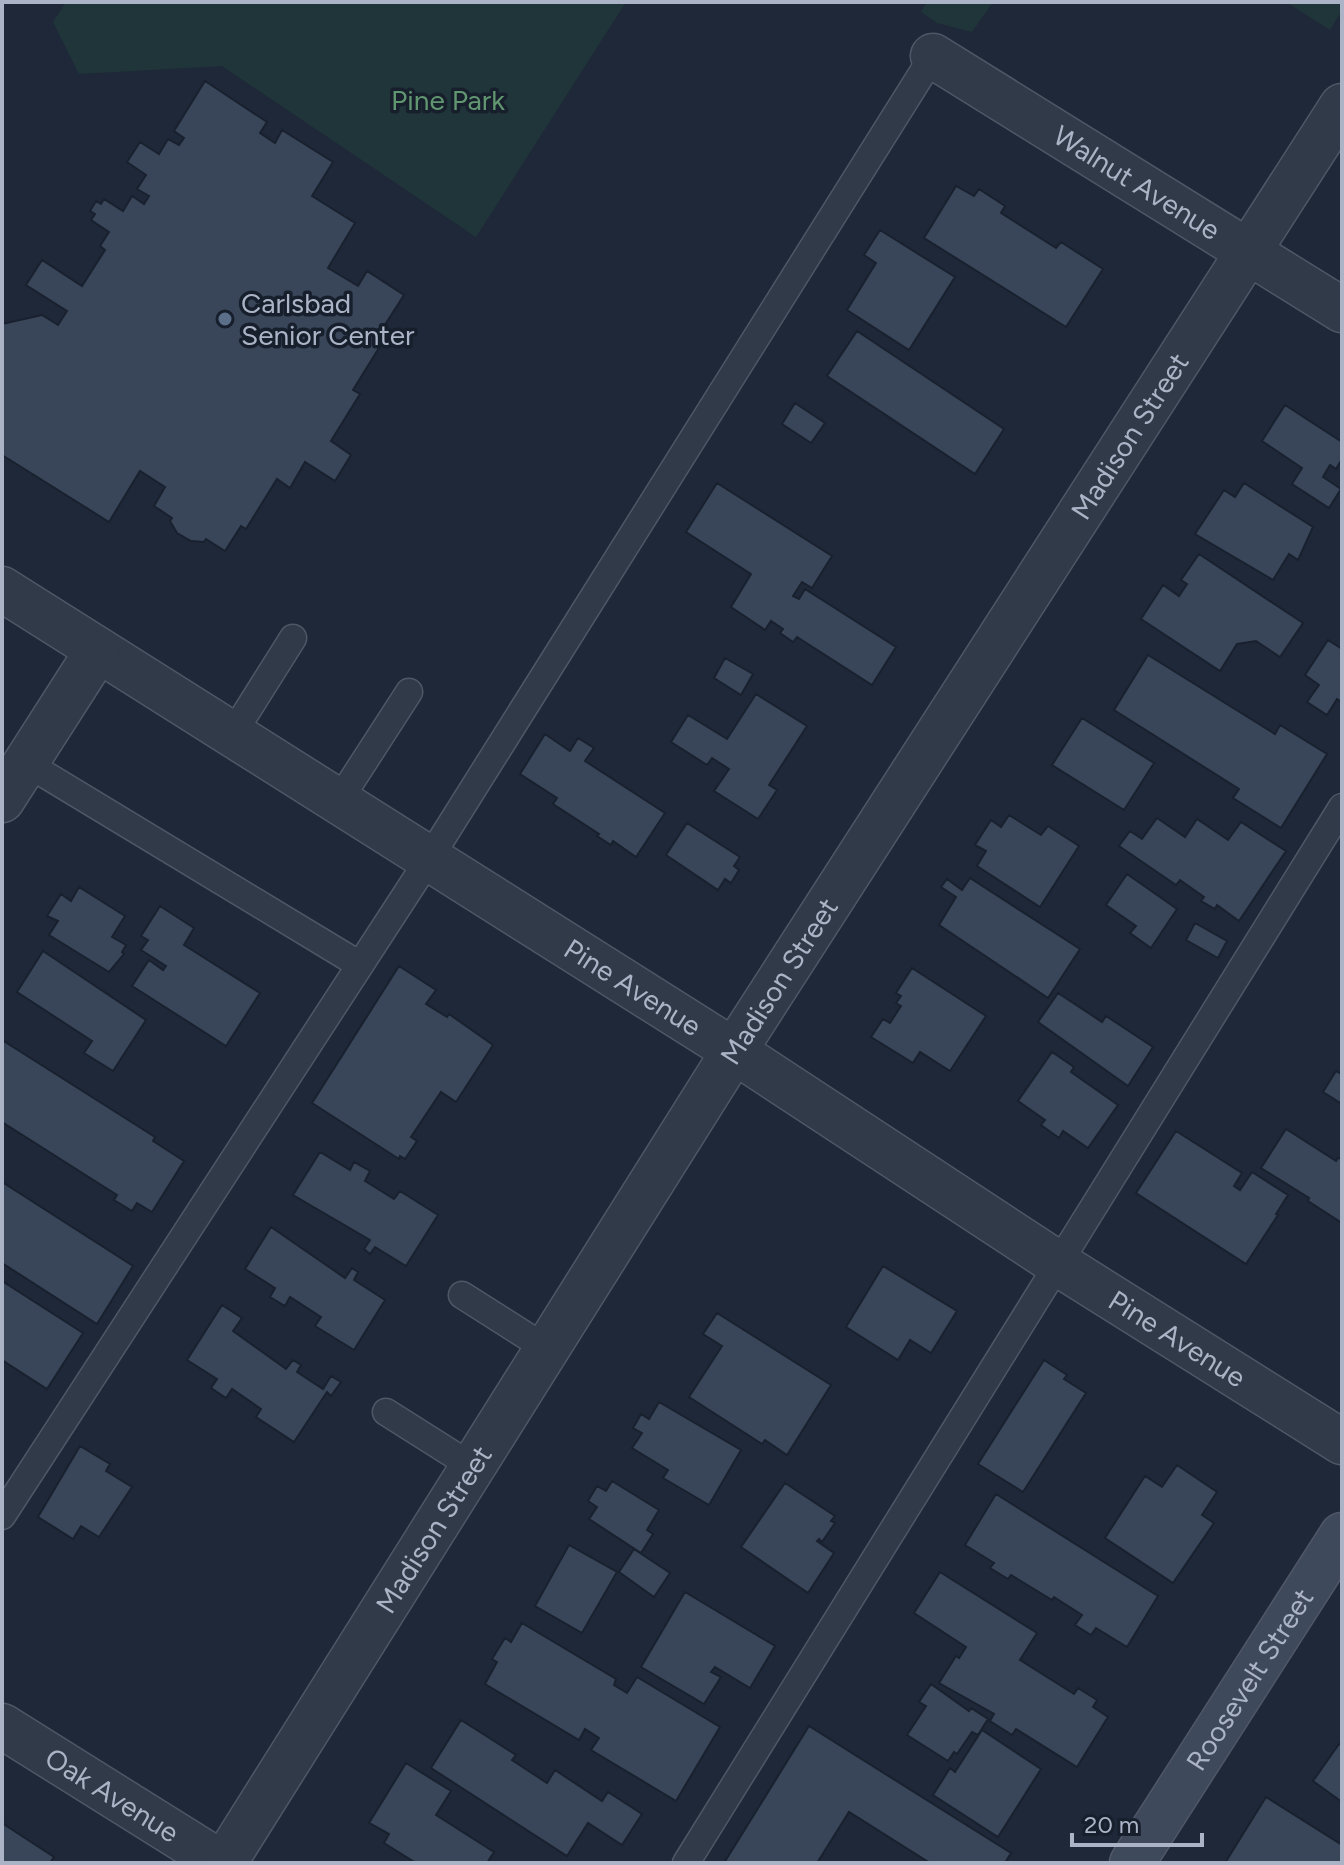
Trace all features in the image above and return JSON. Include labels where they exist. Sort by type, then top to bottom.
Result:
[{"type":"main road","name":"Roosevelt Street","points":[[1132,1863],[1342,1535]]},
{"type":"street","name":"Walnut Avenue","points":[[933,56],[1342,310]]},
{"type":"street","name":"Madison Street","points":[[222,1863],[734,1051],[1342,106]]},
{"type":"street","name":"Pine Avenue","points":[[2,589],[734,1051],[1057,1263],[1342,1442]]},
{"type":"street","points":[[2,800],[98,650]]},
{"type":"street","name":"Oak Avenue","points":[[2,1726],[222,1863]]},
{"type":"lane","points":[[2,1516],[429,859],[933,56]]},
{"type":"lane","points":[[232,735],[293,638]]},
{"type":"lane","points":[[338,802],[409,692]]},
{"type":"lane","points":[[26,763],[360,965]]},
{"type":"lane","points":[[686,1863],[1342,807]]},
{"type":"lane","points":[[462,1295],[547,1349]]},
{"type":"lane","points":[[386,1412],[473,1467]]},
{"type":"green space","name":"Pine Park","points":[[66,2],[626,2],[476,237],[222,66],[79,74],[53,22]]},
{"type":"green space","points":[[927,2],[993,2],[972,32],[937,23],[921,12]]},
{"type":"green space","points":[[1286,2],[1342,2],[1342,10],[1330,30]]},
{"type":"building","name":"Carlsbad Senior Center","points":[[205,81],[267,122],[260,133],[275,143],[282,130],[333,162],[312,196],[355,223],[328,268],[358,286],[367,271],[404,295],[381,331],[387,335],[353,390],[360,394],[331,441],[351,455],[335,481],[305,462],[290,488],[277,479],[246,529],[241,526],[225,551],[206,539],[204,542],[191,541],[177,533],[170,521],[172,518],[154,506],[165,487],[140,471],[109,522],[2,455],[2,324],[42,315],[58,325],[67,311],[26,285],[42,260],[82,286],[105,250],[100,246],[109,232],[91,220],[95,214],[90,211],[96,201],[101,204],[104,199],[123,211],[132,196],[144,204],[149,196],[137,189],[146,175],[127,162],[140,142],[159,154],[168,139],[179,145],[184,138],[174,131]]},
{"type":"building","points":[[956,186],[974,196],[979,189],[1005,206],[1001,213],[1056,248],[1061,242],[1103,269],[1066,327],[924,238]]},
{"type":"building","points":[[880,230],[955,277],[909,350],[847,310],[876,263],[864,255]]},
{"type":"building","points":[[857,331],[1004,429],[975,474],[827,376]]},
{"type":"building","points":[[795,403],[825,423],[811,443],[782,424]]},
{"type":"building","points":[[1285,405],[1342,442],[1342,459],[1336,469],[1330,465],[1323,477],[1341,489],[1329,508],[1292,484],[1302,468],[1262,441]]},
{"type":"building","points":[[717,483],[832,556],[812,588],[802,582],[793,596],[799,599],[805,589],[896,647],[872,685],[797,637],[793,642],[780,633],[783,629],[771,621],[765,630],[731,607],[751,574],[686,532]]},
{"type":"building","points":[[1244,483],[1313,527],[1298,560],[1289,554],[1273,580],[1195,534],[1224,490],[1235,497]]},
{"type":"building","points":[[1199,554],[1303,623],[1280,657],[1256,641],[1237,644],[1220,671],[1141,619],[1163,585],[1179,596],[1187,584],[1181,580]]},
{"type":"building","points":[[1328,640],[1342,649],[1342,702],[1337,699],[1327,715],[1307,702],[1319,685],[1305,675]]},
{"type":"building","points":[[1148,655],[1275,734],[1280,725],[1327,754],[1281,828],[1233,798],[1239,789],[1114,710]]},
{"type":"building","points":[[725,658],[753,674],[741,695],[714,678]]},
{"type":"building","points":[[756,694],[807,726],[769,785],[777,790],[758,819],[714,791],[729,769],[712,758],[707,765],[671,742],[688,715],[727,739]]},
{"type":"building","points":[[1082,718],[1154,763],[1124,810],[1052,765]]},
{"type":"building","points":[[545,734],[570,751],[578,738],[594,748],[585,761],[665,813],[636,857],[613,841],[611,845],[597,836],[599,834],[553,804],[557,798],[520,774]]},
{"type":"building","points":[[1009,815],[1041,835],[1048,826],[1079,846],[1040,907],[977,866],[986,851],[975,845],[991,820],[1001,827]]},
{"type":"building","points":[[1157,818],[1185,837],[1197,819],[1228,840],[1241,822],[1286,851],[1239,921],[1217,905],[1215,909],[1201,901],[1204,897],[1180,880],[1176,885],[1119,846],[1130,831],[1142,839]]},
{"type":"building","points":[[687,823],[740,857],[734,866],[739,870],[731,883],[725,879],[718,890],[666,855]]},
{"type":"building","points":[[1127,874],[1177,909],[1151,948],[1130,933],[1136,926],[1106,905]]},
{"type":"building","points":[[970,878],[1080,949],[1048,998],[939,925],[956,897],[941,887],[947,879],[962,890]]},
{"type":"building","points":[[79,887],[125,916],[112,937],[126,945],[124,954],[109,972],[49,935],[58,921],[47,916],[61,894],[71,901]]},
{"type":"building","points":[[160,906],[194,928],[184,945],[260,993],[226,1046],[132,986],[149,960],[163,970],[166,966],[141,950],[148,940],[141,936]]},
{"type":"building","points":[[1195,923],[1227,941],[1218,958],[1186,940]]},
{"type":"building","points":[[43,951],[146,1020],[113,1071],[84,1053],[92,1041],[17,992]]},
{"type":"building","points":[[399,966],[436,990],[426,1004],[447,1017],[449,1014],[493,1045],[456,1102],[441,1092],[411,1137],[417,1141],[405,1159],[400,1156],[399,1159],[312,1103]]},
{"type":"building","points":[[912,968],[986,1016],[950,1071],[920,1052],[913,1063],[871,1037],[883,1019],[890,1023],[901,1006],[896,1003],[901,996],[896,993]]},
{"type":"building","points":[[1058,993],[1102,1022],[1106,1016],[1153,1047],[1128,1086],[1038,1022]]},
{"type":"building","points":[[2,1040],[155,1137],[153,1141],[184,1161],[152,1212],[137,1203],[132,1211],[114,1200],[117,1195],[2,1122]]},
{"type":"building","points":[[1052,1052],[1074,1067],[1071,1072],[1118,1105],[1088,1148],[1063,1131],[1059,1138],[1041,1125],[1045,1120],[1018,1101]]},
{"type":"building","points":[[1336,1071],[1342,1074],[1342,1104],[1323,1092]]},
{"type":"building","points":[[1286,1129],[1336,1161],[1342,1159],[1342,1223],[1261,1168]]},
{"type":"building","points":[[1176,1131],[1242,1173],[1234,1186],[1240,1190],[1252,1172],[1288,1195],[1246,1264],[1136,1193]]},
{"type":"building","points":[[320,1152],[350,1170],[354,1162],[370,1171],[365,1181],[394,1199],[400,1191],[438,1215],[406,1266],[375,1247],[370,1254],[364,1249],[370,1240],[293,1195]]},
{"type":"building","points":[[2,1182],[133,1266],[97,1324],[2,1263]]},
{"type":"building","points":[[271,1227],[345,1278],[352,1268],[358,1272],[354,1280],[385,1300],[354,1350],[315,1326],[321,1317],[290,1297],[285,1306],[270,1297],[275,1288],[245,1269]]},
{"type":"building","points":[[883,1266],[957,1311],[931,1353],[910,1340],[898,1360],[846,1327]]},
{"type":"building","points":[[2,1281],[83,1333],[47,1389],[2,1360]]},
{"type":"building","points":[[222,1305],[242,1318],[233,1331],[286,1369],[293,1360],[301,1365],[297,1372],[323,1389],[331,1376],[341,1382],[331,1396],[327,1392],[294,1442],[256,1417],[261,1409],[232,1389],[226,1398],[211,1388],[217,1379],[187,1360]]},
{"type":"building","points":[[717,1313],[831,1385],[787,1455],[765,1440],[762,1444],[689,1397],[722,1346],[703,1334]]},
{"type":"building","points":[[1044,1360],[1067,1375],[1064,1379],[1086,1393],[1023,1492],[978,1464]]},
{"type":"building","points":[[659,1402],[741,1450],[709,1505],[663,1478],[668,1470],[632,1448],[642,1433],[633,1428],[641,1414],[649,1419]]},
{"type":"building","points":[[80,1446],[110,1464],[106,1471],[132,1487],[99,1537],[81,1526],[73,1539],[38,1517]]},
{"type":"building","points":[[1177,1465],[1217,1492],[1202,1515],[1214,1523],[1173,1583],[1105,1538],[1145,1476],[1162,1487]]},
{"type":"building","points":[[612,1481],[659,1510],[647,1530],[653,1534],[641,1553],[589,1519],[597,1507],[588,1501],[597,1486],[606,1491]]},
{"type":"building","points":[[785,1483],[835,1516],[831,1521],[835,1523],[822,1542],[817,1541],[834,1553],[808,1593],[741,1547]]},
{"type":"building","points":[[996,1494],[1158,1596],[1127,1647],[1096,1628],[1091,1635],[1075,1625],[1082,1615],[1011,1575],[1008,1579],[990,1568],[994,1563],[965,1545]]},
{"type":"building","points":[[569,1545],[617,1572],[582,1633],[535,1606]]},
{"type":"building","points":[[634,1549],[670,1573],[654,1597],[619,1572]]},
{"type":"building","points":[[940,1572],[1037,1633],[1020,1660],[1074,1694],[1078,1688],[1097,1700],[1093,1707],[1108,1717],[1077,1767],[1016,1729],[1012,1735],[990,1721],[994,1714],[939,1683],[956,1656],[959,1658],[966,1647],[914,1613]]},
{"type":"building","points":[[685,1592],[775,1646],[750,1688],[715,1667],[711,1672],[721,1677],[704,1704],[641,1667]]},
{"type":"building","points":[[522,1623],[616,1679],[614,1685],[627,1693],[637,1677],[720,1727],[676,1801],[591,1750],[599,1738],[585,1729],[579,1740],[485,1684],[497,1662],[492,1659],[505,1638],[511,1642]]},
{"type":"building","points":[[931,1684],[969,1711],[971,1708],[988,1719],[978,1735],[972,1732],[957,1754],[954,1752],[948,1761],[907,1735],[926,1706],[919,1702]]},
{"type":"building","points":[[461,1720],[516,1755],[512,1760],[547,1783],[555,1770],[602,1801],[608,1792],[642,1814],[622,1845],[588,1823],[567,1856],[431,1768]]},
{"type":"building","points":[[809,1726],[1011,1853],[1005,1863],[930,1863],[849,1812],[817,1863],[724,1863]]},
{"type":"building","points":[[982,1730],[1041,1769],[998,1837],[933,1795],[950,1768],[955,1772]]},
{"type":"building","points":[[1339,1744],[1342,1746],[1342,1802],[1313,1781]]},
{"type":"building","points":[[406,1763],[451,1791],[436,1815],[494,1852],[487,1863],[416,1863],[384,1843],[389,1834],[369,1823]]},
{"type":"building","points":[[1266,1797],[1342,1845],[1342,1863],[1225,1863]]},
{"type":"building","points":[[2,1823],[54,1857],[50,1863],[2,1863]]},
{"type":"place","name":"Carlsbad Senior Center","points":[[225,319]]}]
